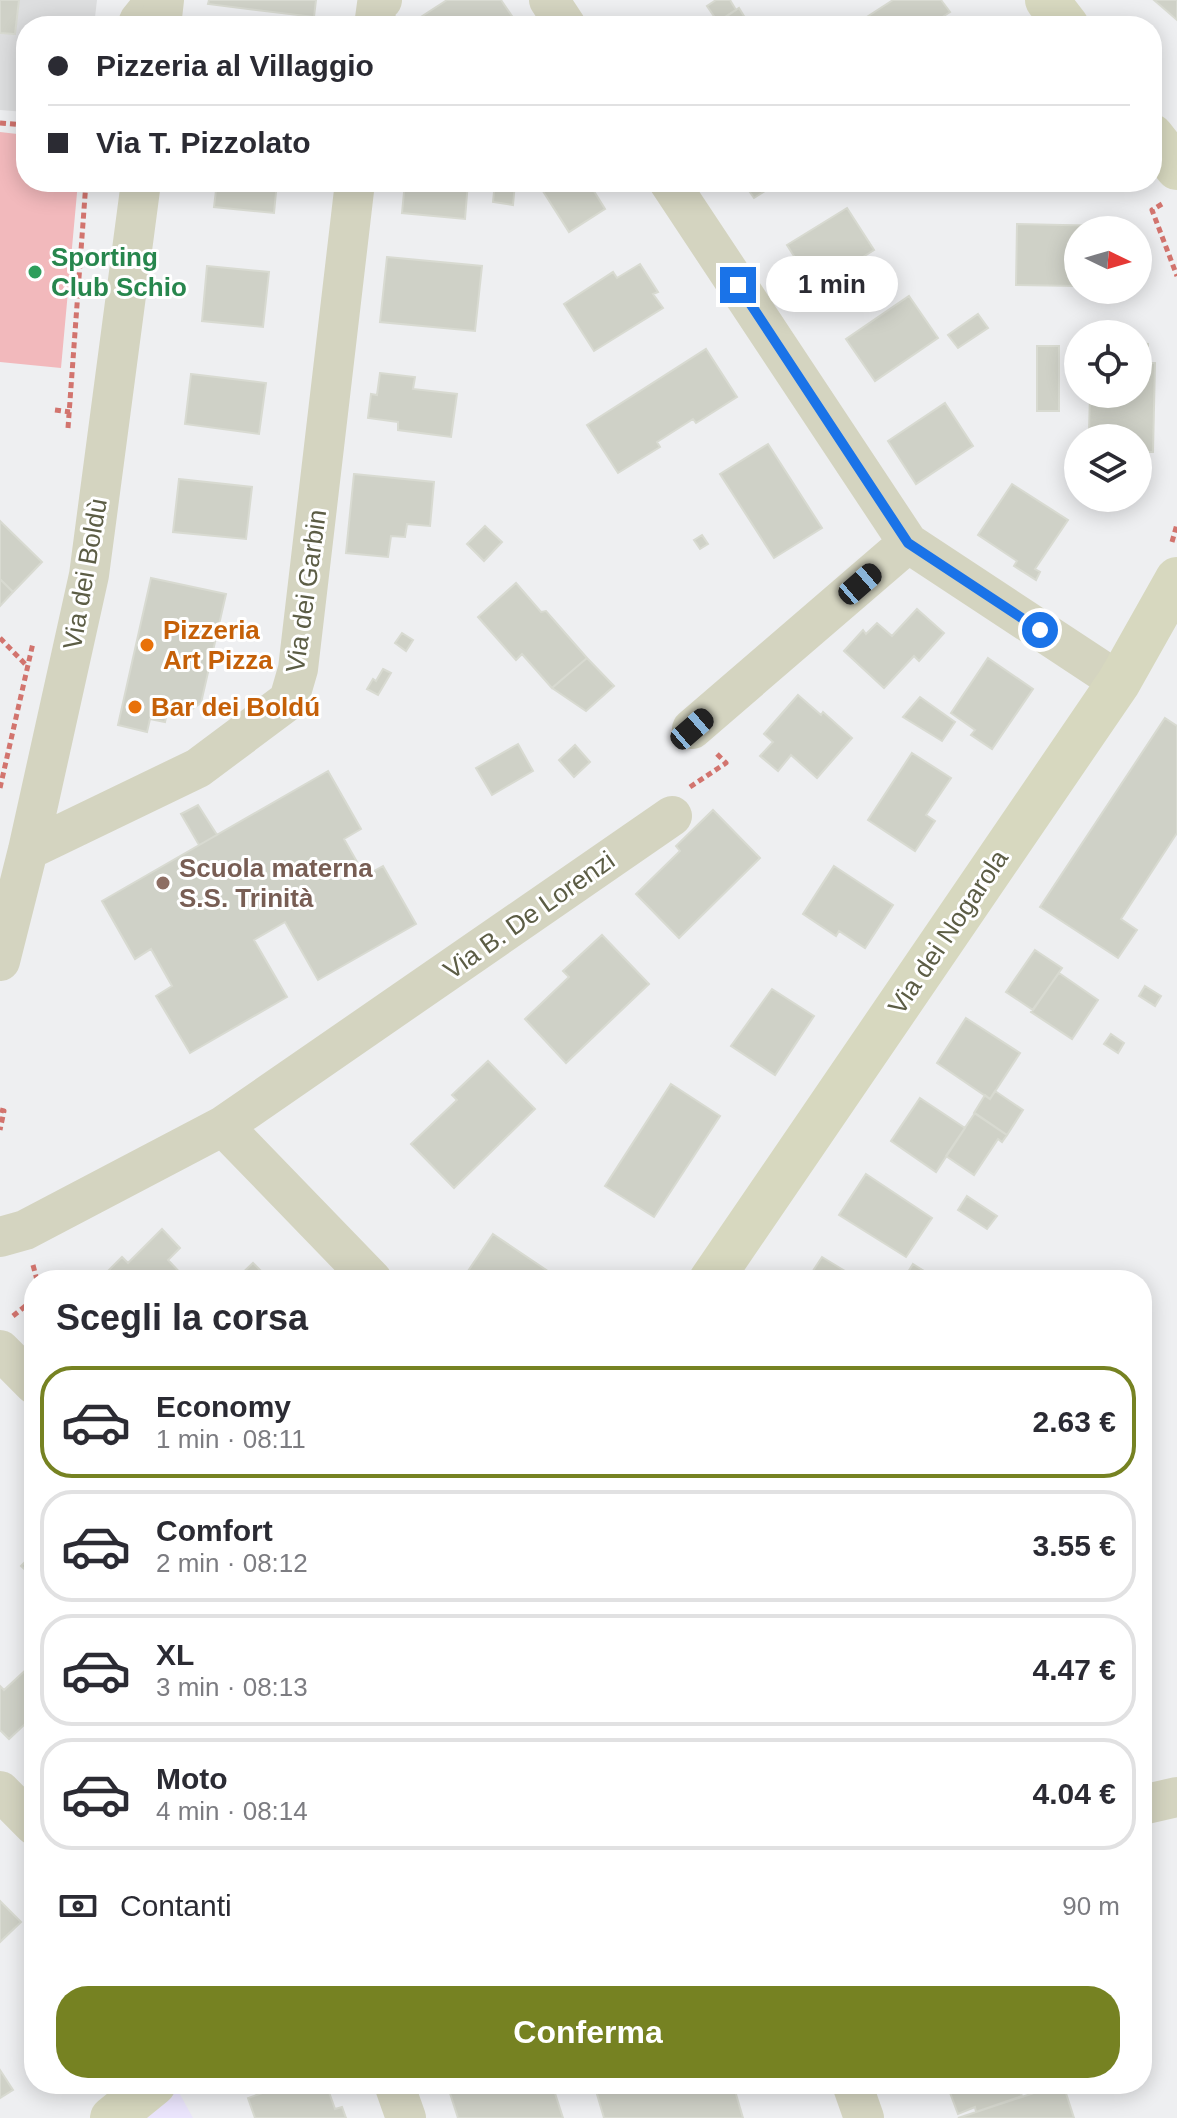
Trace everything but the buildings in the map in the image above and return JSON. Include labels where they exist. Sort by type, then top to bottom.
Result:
[{"type":"street","points":[[1047,0],[1059,16]]},
{"type":"street","points":[[1162,162],[1171,185]]},
{"type":"street","name":"Via dei Boldù","points":[[0,961],[89,575],[140,192]]},
{"type":"street","name":"Via dei Garbin","points":[[28,850],[198,768],[289,700],[298,669],[354,192]]},
{"type":"street","points":[[676,192],[908,543],[1119,682]]},
{"type":"street","points":[[692,729],[908,543]]},
{"type":"street","name":"Via dei Nogarola","points":[[718,1270],[1119,682],[1177,579]]},
{"type":"street","name":"Via B. De Lorenzi","points":[[8,1231],[223,1126],[672,816]]},
{"type":"street","points":[[223,1126],[362,1270]]},
{"type":"street","points":[[6,1333],[24,1366]]},
{"type":"street","points":[[0,1791],[24,1815]]},
{"type":"street","points":[[1152,1803],[1177,1797]]},
{"type":"street","points":[[398,2094],[406,2118]]},
{"type":"street","points":[[856,2094],[864,2118]]},
{"type":"lane","points":[[131,16],[143,0]]},
{"type":"path","points":[[1171,185],[1152,210],[1177,276]]},
{"type":"path","points":[[68,439],[85,192]]},
{"type":"path","points":[[55,410],[70,412]]},
{"type":"path","points":[[0,788],[35,637]]},
{"type":"path","points":[[0,638],[28,667]]},
{"type":"path","points":[[672,816],[665,803],[726,763],[692,729]]},
{"type":"path","points":[[0,1110],[4,1111],[0,1130]]},
{"type":"path","points":[[6,1333],[24,1311]]},
{"type":"shaded area","points":[[0,0],[97,0],[95,16],[16,16],[16,111],[0,110]]},
{"type":"shaded area","name":"Sporting Club Schio","points":[[0,132],[16,134],[16,192],[77,192],[61,368],[0,362]]},
{"type":"shaded area","points":[[170,2094],[180,2094],[193,2118],[137,2118]]},
{"type":"place","name":"Sporting Club Schio","points":[[35,272]]},
{"type":"place","name":"Pizzeria Art Pizza","points":[[147,645]]},
{"type":"place","name":"Bar dei Boldú","points":[[135,707]]},
{"type":"place","name":"Scuola materna S.S. Trinità","points":[[163,883]]},
{"type":"route","points":[[738,285],[908,543],[1040,630]]}]
